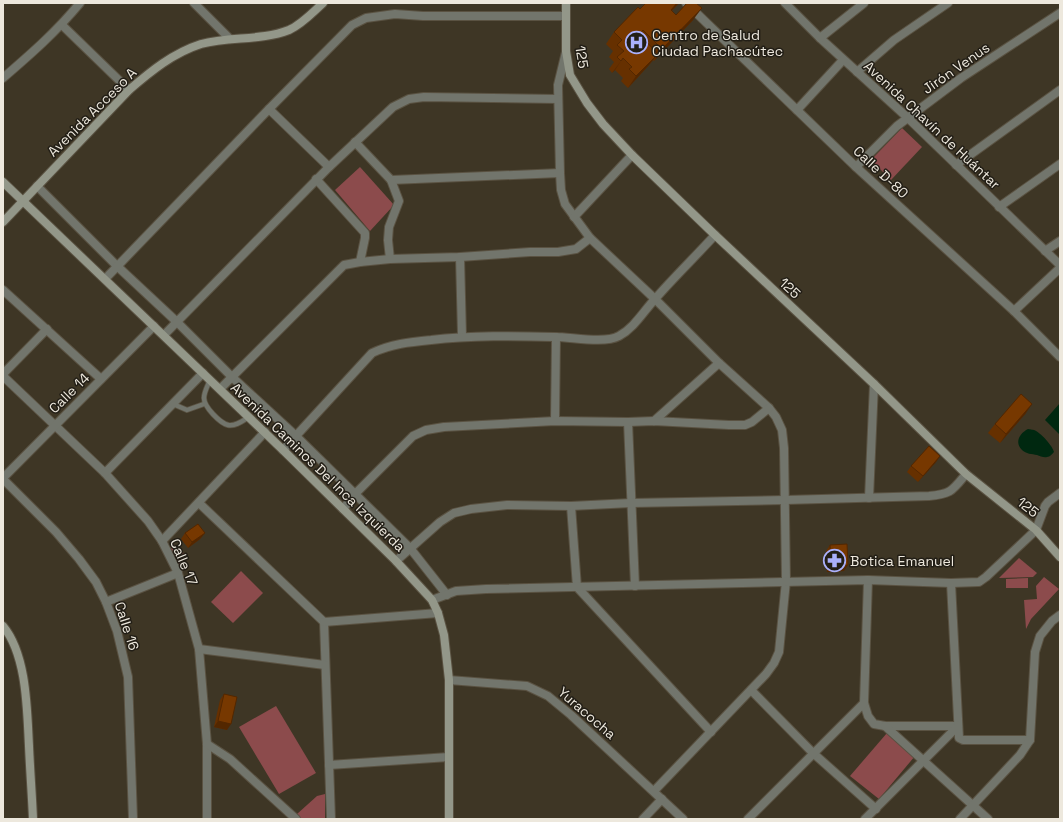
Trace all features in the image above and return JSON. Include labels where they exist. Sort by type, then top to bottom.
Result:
[{"type":"main road","name":"125","points":[[566,3],[566,51],[570,75],[603,124],[632,155],[874,384],[966,474],[1036,530],[1060,557]]},
{"type":"main road","name":"Avenida Acceso A","points":[[3,222],[129,90],[151,71],[184,50],[203,44],[230,39],[262,36],[290,29],[300,23],[318,4]]},
{"type":"main road","name":"Avenida Caminos Del Inca Izquierda","points":[[3,182],[265,432],[396,561],[432,600],[438,613],[444,635],[449,680],[449,819]]},
{"type":"main road","points":[[3,626],[13,643],[24,681],[27,708],[33,819]]},
{"type":"street","points":[[3,78],[62,25],[80,3]]},
{"type":"street","points":[[194,3],[230,39]]},
{"type":"street","name":"Calle D-80","points":[[686,3],[856,167],[1014,311],[1060,357]]},
{"type":"street","name":"Avenida Chavín de Huántar","points":[[785,3],[843,60],[908,118],[1060,266]]},
{"type":"street","points":[[820,38],[864,3]]},
{"type":"street","points":[[857,72],[894,40],[948,3]]},
{"type":"street","name":"Jirón Venus","points":[[856,167],[897,126],[961,78],[1060,13]]},
{"type":"street","points":[[105,279],[352,25],[366,18],[396,14],[423,16],[566,16]]},
{"type":"street","points":[[62,25],[129,90]]},
{"type":"street","points":[[566,51],[558,85],[560,173],[561,190],[565,204],[590,238],[655,299],[719,363],[768,408],[776,417],[782,430],[786,582],[779,652],[770,669],[654,791]]},
{"type":"street","points":[[797,110],[843,60]]},
{"type":"street","points":[[3,68],[15,68]]},
{"type":"street","points":[[956,165],[1060,90]]},
{"type":"street","points":[[164,335],[316,179],[393,107],[409,99],[440,96],[558,98]]},
{"type":"street","points":[[269,109],[329,167]]},
{"type":"street","points":[[355,142],[391,180],[399,201],[389,227],[388,240],[390,259]]},
{"type":"street","points":[[574,217],[632,155]]},
{"type":"street","points":[[1000,207],[1060,164]]},
{"type":"street","points":[[391,180],[560,173]]},
{"type":"street","points":[[316,179],[364,233],[365,238],[360,262]]},
{"type":"street","points":[[37,186],[117,266],[177,322],[232,377],[296,436],[410,548],[447,595]]},
{"type":"street","points":[[283,450],[372,353],[386,346],[462,336],[556,337],[601,340],[616,337],[626,332],[633,325],[655,299],[715,235]]},
{"type":"street","points":[[220,389],[344,265],[390,259],[558,252],[576,249],[590,238]]},
{"type":"street","points":[[1045,251],[1060,241]]},
{"type":"street","points":[[460,257],[462,336]]},
{"type":"street","points":[[1014,311],[1060,266]]},
{"type":"street","points":[[3,290],[101,379]]},
{"type":"street","name":"Calle 14","points":[[3,478],[154,326]]},
{"type":"street","points":[[3,375],[47,329]]},
{"type":"street","points":[[555,421],[556,337]]},
{"type":"street","points":[[654,421],[719,363]]},
{"type":"street","points":[[105,473],[203,373]]},
{"type":"street","name":"Calle 17","points":[[3,375],[105,473],[148,521],[162,541],[178,573],[199,649],[207,744],[207,819]]},
{"type":"street","points":[[869,498],[874,384]]},
{"type":"street","points":[[343,508],[413,436],[426,430],[444,427],[555,421],[654,421],[745,425],[752,422],[768,408]]},
{"type":"street","points":[[628,422],[635,586]]},
{"type":"street","points":[[162,541],[265,432]]},
{"type":"street","points":[[396,561],[440,522],[454,513],[507,505],[571,506],[631,503],[943,495],[949,493],[966,474]]},
{"type":"street","name":"Calle 16","points":[[3,478],[56,532],[79,559],[96,582],[106,602],[117,631],[128,677],[133,819]]},
{"type":"street","points":[[432,600],[456,591],[471,590],[868,580],[979,582],[986,578],[1036,530],[1045,506],[1060,493]]},
{"type":"street","points":[[199,503],[324,622],[331,819]]},
{"type":"street","points":[[571,506],[577,587],[711,732]]},
{"type":"street","points":[[106,602],[178,573]]},
{"type":"street","points":[[868,580],[864,703],[868,716],[874,724],[885,726],[958,726]]},
{"type":"street","points":[[951,582],[958,738],[963,740],[1030,740]]},
{"type":"street","points":[[324,622],[438,613]]},
{"type":"street","points":[[960,819],[1020,755],[1030,740],[1035,652],[1040,636],[1052,620],[1060,616]]},
{"type":"street","points":[[199,649],[325,665]]},
{"type":"street","name":"Yuracocha","points":[[449,680],[526,686],[548,696],[571,715],[683,819]]},
{"type":"street","points":[[751,690],[813,753],[876,809]]},
{"type":"street","points":[[748,819],[864,703]]},
{"type":"street","points":[[885,726],[988,819]]},
{"type":"street","points":[[865,819],[958,726]]},
{"type":"street","points":[[207,744],[230,759],[296,819]]},
{"type":"street","points":[[329,765],[449,757]]},
{"type":"street","points":[[643,819],[662,799]]},
{"type":"lane","points":[[210,380],[204,397],[204,404],[218,420],[228,425],[234,425],[249,417]]},
{"type":"lane","points":[[172,404],[187,410],[204,404]]},
{"type":"shaded area","points":[[902,128],[922,147],[891,180],[871,160]]},
{"type":"shaded area","points":[[360,167],[394,205],[370,231],[335,190]]},
{"type":"shaded area","points":[[1060,403],[1060,435],[1045,420]]},
{"type":"shaded area","points":[[1028,429],[1040,433],[1054,452],[1051,455],[1048,457],[1043,457],[1027,453],[1022,450],[1018,444],[1018,441],[1020,435]]},
{"type":"shaded area","points":[[174,545],[188,557],[177,568],[169,547]]},
{"type":"shaded area","points":[[1019,558],[1037,573],[1033,577],[999,578]]},
{"type":"shaded area","points":[[241,571],[263,593],[233,623],[211,602]]},
{"type":"shaded area","points":[[1044,577],[1059,589],[1031,619],[1026,629],[1024,600],[1037,599],[1036,586]]},
{"type":"shaded area","points":[[1028,578],[1028,588],[1006,588],[1006,579]]},
{"type":"shaded area","points":[[276,706],[316,773],[279,794],[239,727]]},
{"type":"shaded area","points":[[887,733],[915,756],[879,799],[850,776]]},
{"type":"shaded area","points":[[325,794],[325,819],[301,819],[297,814],[317,796]]},
{"type":"building","points":[[646,3],[677,3],[671,10],[676,15],[687,3],[696,3],[702,8],[662,49],[643,30],[639,34],[658,54],[636,76],[629,69],[632,67],[623,58],[621,61],[617,57],[624,51],[617,45],[622,40],[614,32],[638,7],[640,9]]},
{"type":"building","points":[[1021,394],[1032,404],[1006,434],[995,424]]},
{"type":"building","points":[[929,446],[940,456],[923,476],[911,466]]},
{"type":"building","points":[[198,524],[205,533],[192,542],[185,533]]},
{"type":"building","points":[[847,544],[848,565],[831,566],[830,545]]},
{"type":"building","points":[[224,694],[237,697],[231,724],[218,721]]},
{"type":"place","name":"Centro de Salud Ciudad Pachacútec","points":[[637,43]]},
{"type":"place","name":"Botica Emanuel","points":[[835,561]]}]
